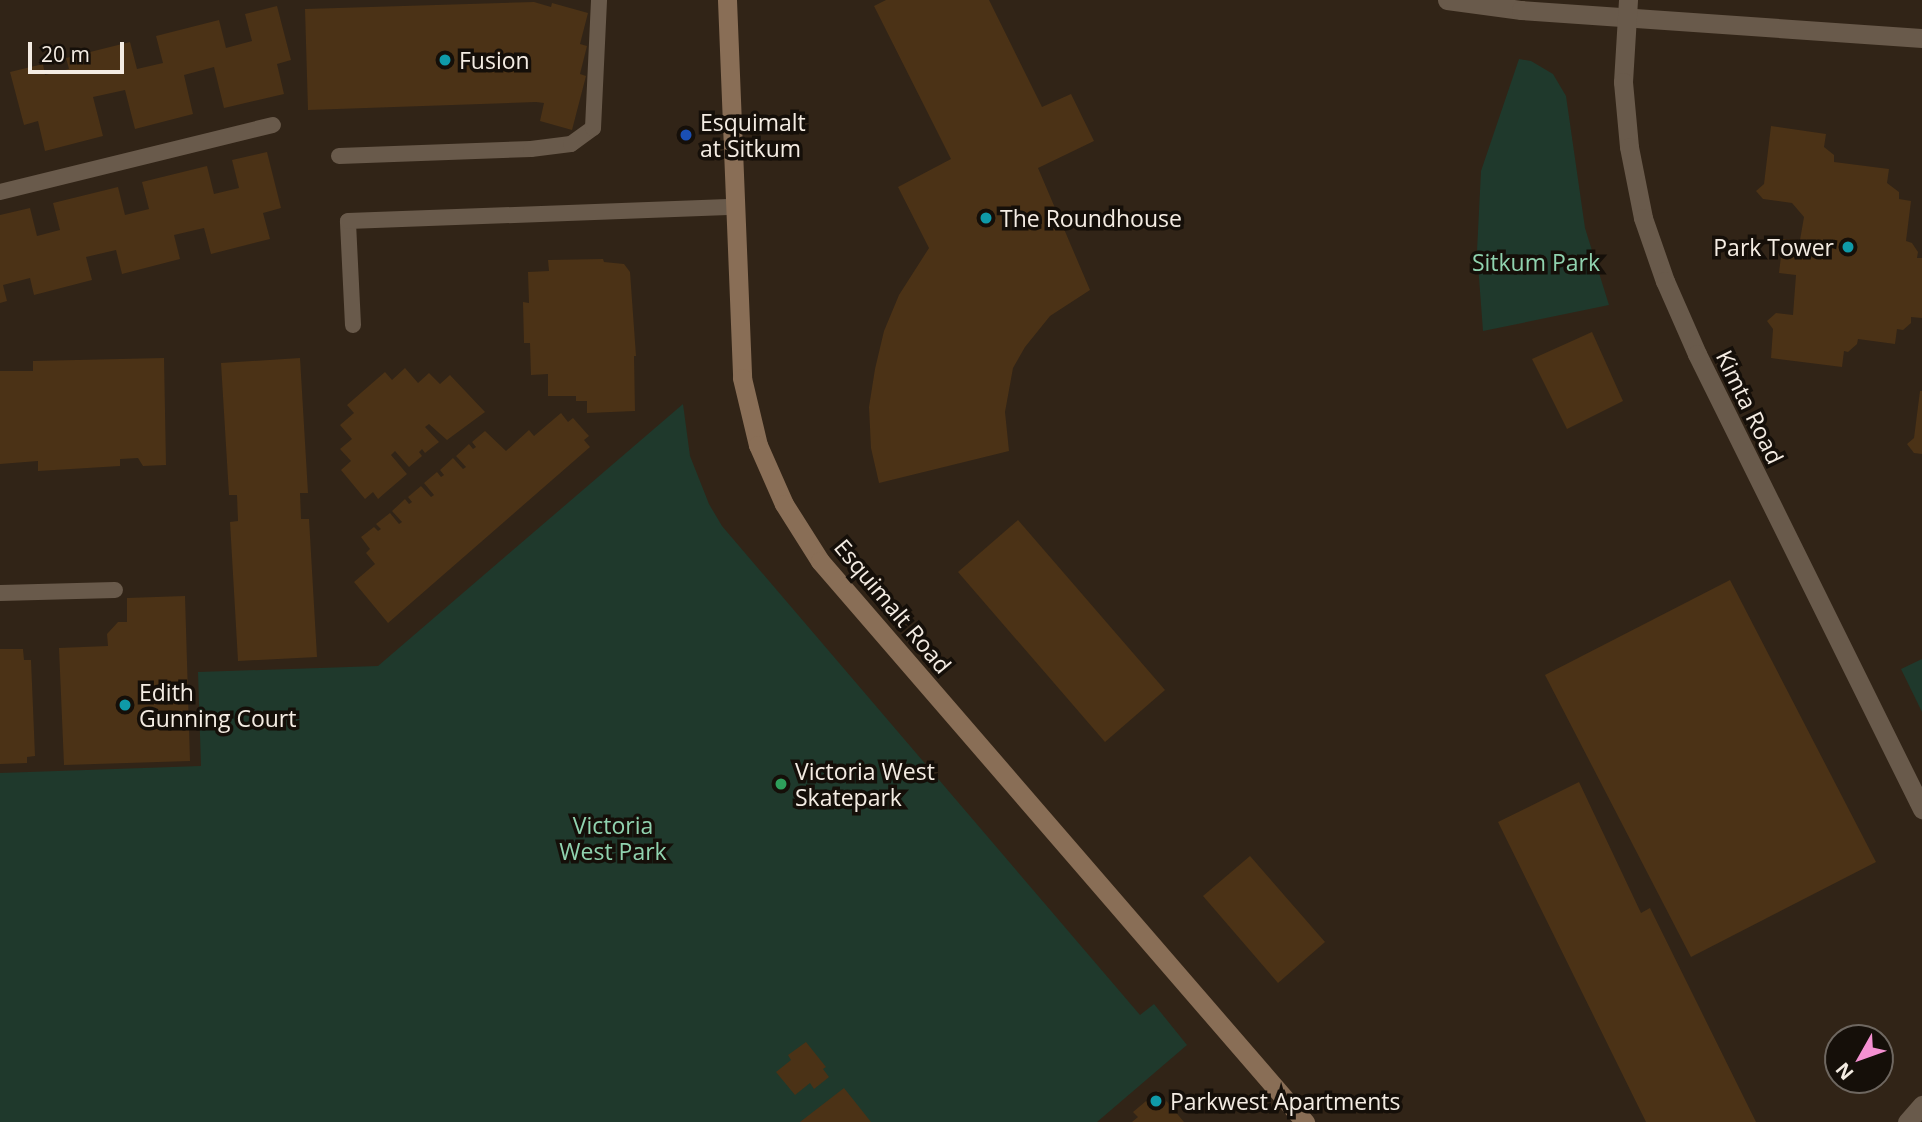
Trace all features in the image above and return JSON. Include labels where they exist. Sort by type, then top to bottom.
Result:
[{"type":"main road","name":"Esquimalt Road","points":[[727,0],[742,378],[758,445],[784,504],[820,561],[1305,1122]]},
{"type":"street","points":[[1447,0],[1521,10],[1627,9],[1922,38]]},
{"type":"street","name":"Kimta Road","points":[[1627,9],[1623,82],[1629,147],[1643,218],[1665,281],[1703,366],[1922,809]]},
{"type":"street","points":[[1907,1122],[1922,1105]]},
{"type":"lane","points":[[339,156],[531,149],[572,144],[593,128],[598,0]]},
{"type":"lane","points":[[0,192],[273,125]]},
{"type":"lane","points":[[353,325],[348,221],[735,207]]},
{"type":"lane","points":[[0,593],[115,590]]},
{"type":"green space","name":"Sitkum Park","points":[[1519,59],[1531,61],[1553,74],[1566,96],[1585,228],[1609,305],[1483,331],[1477,251],[1481,171]]},
{"type":"green space","name":"Victoria West Park","points":[[683,404],[690,456],[709,504],[722,526],[1140,1015],[1154,1004],[1187,1045],[1097,1122],[0,1122],[0,773],[201,766],[198,672],[378,666]]},
{"type":"green space","points":[[1922,659],[1922,712],[1901,669]]},
{"type":"building","name":"The Roundhouse","points":[[886,0],[989,0],[1042,107],[1071,94],[1094,141],[1038,168],[1090,290],[1050,316],[1025,347],[1013,368],[1005,412],[1009,451],[879,483],[871,448],[869,407],[875,369],[884,331],[899,295],[929,248],[898,187],[951,159],[874,6]]},
{"type":"building","name":"Fusion","points":[[534,2],[551,7],[552,3],[588,13],[580,44],[587,46],[580,74],[586,76],[572,130],[540,121],[544,103],[536,102],[308,110],[305,9]]},
{"type":"building","points":[[277,6],[291,60],[277,64],[284,94],[224,108],[214,67],[184,75],[193,114],[135,129],[125,90],[93,97],[103,136],[45,151],[38,121],[24,125],[10,72],[43,64],[45,75],[69,69],[66,58],[130,42],[137,69],[163,63],[156,36],[219,20],[226,48],[252,41],[245,14]]},
{"type":"building","name":"Park Tower","points":[[1771,126],[1826,134],[1824,147],[1834,155],[1834,162],[1889,169],[1887,183],[1899,192],[1899,199],[1911,201],[1906,241],[1912,243],[1918,252],[1917,258],[1922,258],[1922,318],[1911,317],[1911,323],[1903,330],[1897,329],[1895,344],[1858,339],[1857,344],[1848,352],[1844,351],[1842,367],[1771,358],[1773,329],[1767,321],[1776,313],[1793,315],[1796,275],[1779,273],[1783,239],[1800,240],[1804,217],[1792,203],[1763,199],[1756,191],[1764,184]]},
{"type":"building","points":[[267,152],[281,208],[263,213],[270,239],[211,254],[204,228],[174,235],[180,259],[122,274],[116,250],[86,257],[92,280],[34,295],[30,278],[3,285],[7,301],[0,303],[0,215],[30,208],[37,236],[60,230],[53,203],[118,187],[125,215],[149,209],[142,182],[207,166],[214,194],[239,188],[232,160]]},
{"type":"building","points":[[603,259],[604,262],[624,264],[630,272],[636,356],[635,411],[587,413],[587,401],[576,401],[576,396],[548,396],[548,374],[531,375],[530,343],[524,343],[523,302],[529,303],[528,272],[549,271],[548,260]]},
{"type":"building","points":[[1592,332],[1623,401],[1567,429],[1532,359]]},
{"type":"building","points":[[164,358],[166,465],[143,466],[138,458],[120,459],[120,466],[38,471],[38,461],[0,464],[0,371],[33,371],[33,361]]},
{"type":"building","points":[[300,358],[308,493],[300,493],[301,519],[309,519],[317,657],[238,661],[230,522],[238,521],[237,495],[229,495],[221,363]]},
{"type":"building","points":[[405,368],[418,383],[429,373],[440,384],[450,375],[485,412],[447,440],[429,424],[425,427],[439,442],[425,453],[422,449],[419,452],[422,456],[409,467],[395,451],[391,455],[407,474],[378,499],[373,492],[365,499],[341,470],[351,461],[340,449],[352,439],[340,425],[354,413],[347,405],[385,372],[392,380]]},
{"type":"building","points":[[1920,391],[1922,454],[1914,453],[1907,444],[1914,438]]},
{"type":"building","points":[[561,413],[568,422],[573,418],[589,436],[584,440],[590,447],[388,623],[354,582],[375,564],[366,553],[370,549],[361,537],[374,527],[378,531],[381,529],[376,524],[390,513],[399,524],[402,522],[392,511],[405,499],[409,504],[412,502],[408,497],[421,486],[431,497],[434,495],[424,483],[437,472],[441,477],[444,475],[440,470],[453,458],[463,469],[466,467],[456,456],[469,444],[473,449],[476,447],[472,442],[485,431],[506,451],[529,430],[534,436]]},
{"type":"building","points":[[1018,520],[1165,690],[1105,742],[958,572]]},
{"type":"building","points":[[1730,580],[1876,862],[1691,957],[1545,675]]},
{"type":"building","name":"Edith Gunning Court","points":[[185,596],[190,761],[64,765],[59,648],[108,646],[107,634],[118,622],[127,622],[127,598]]},
{"type":"building","points":[[0,649],[23,649],[24,660],[31,660],[35,756],[27,757],[27,763],[0,764]]},
{"type":"building","points":[[1579,782],[1641,913],[1650,908],[1756,1122],[1646,1122],[1498,822]]},
{"type":"building","points":[[1250,856],[1325,942],[1278,983],[1203,896]]},
{"type":"building","points":[[806,1042],[826,1067],[823,1069],[829,1077],[814,1089],[810,1083],[795,1095],[776,1072],[791,1060],[788,1055]]},
{"type":"building","points":[[844,1088],[871,1122],[800,1122]]},
{"type":"building","name":"Parkwest Apartments","points":[[1158,1091],[1184,1122],[1132,1122],[1138,1117],[1133,1112]]},
{"type":"place","name":"Fusion","points":[[445,60]]},
{"type":"place","name":"Esquimalt at Sitkum","points":[[686,135]]},
{"type":"place","name":"The Roundhouse","points":[[986,218]]},
{"type":"place","name":"Park Tower","points":[[1848,247]]},
{"type":"place","name":"Edith Gunning Court","points":[[125,705]]},
{"type":"place","name":"Victoria West Skatepark","points":[[781,784]]},
{"type":"place","name":"Parkwest Apartments","points":[[1156,1101]]}]
